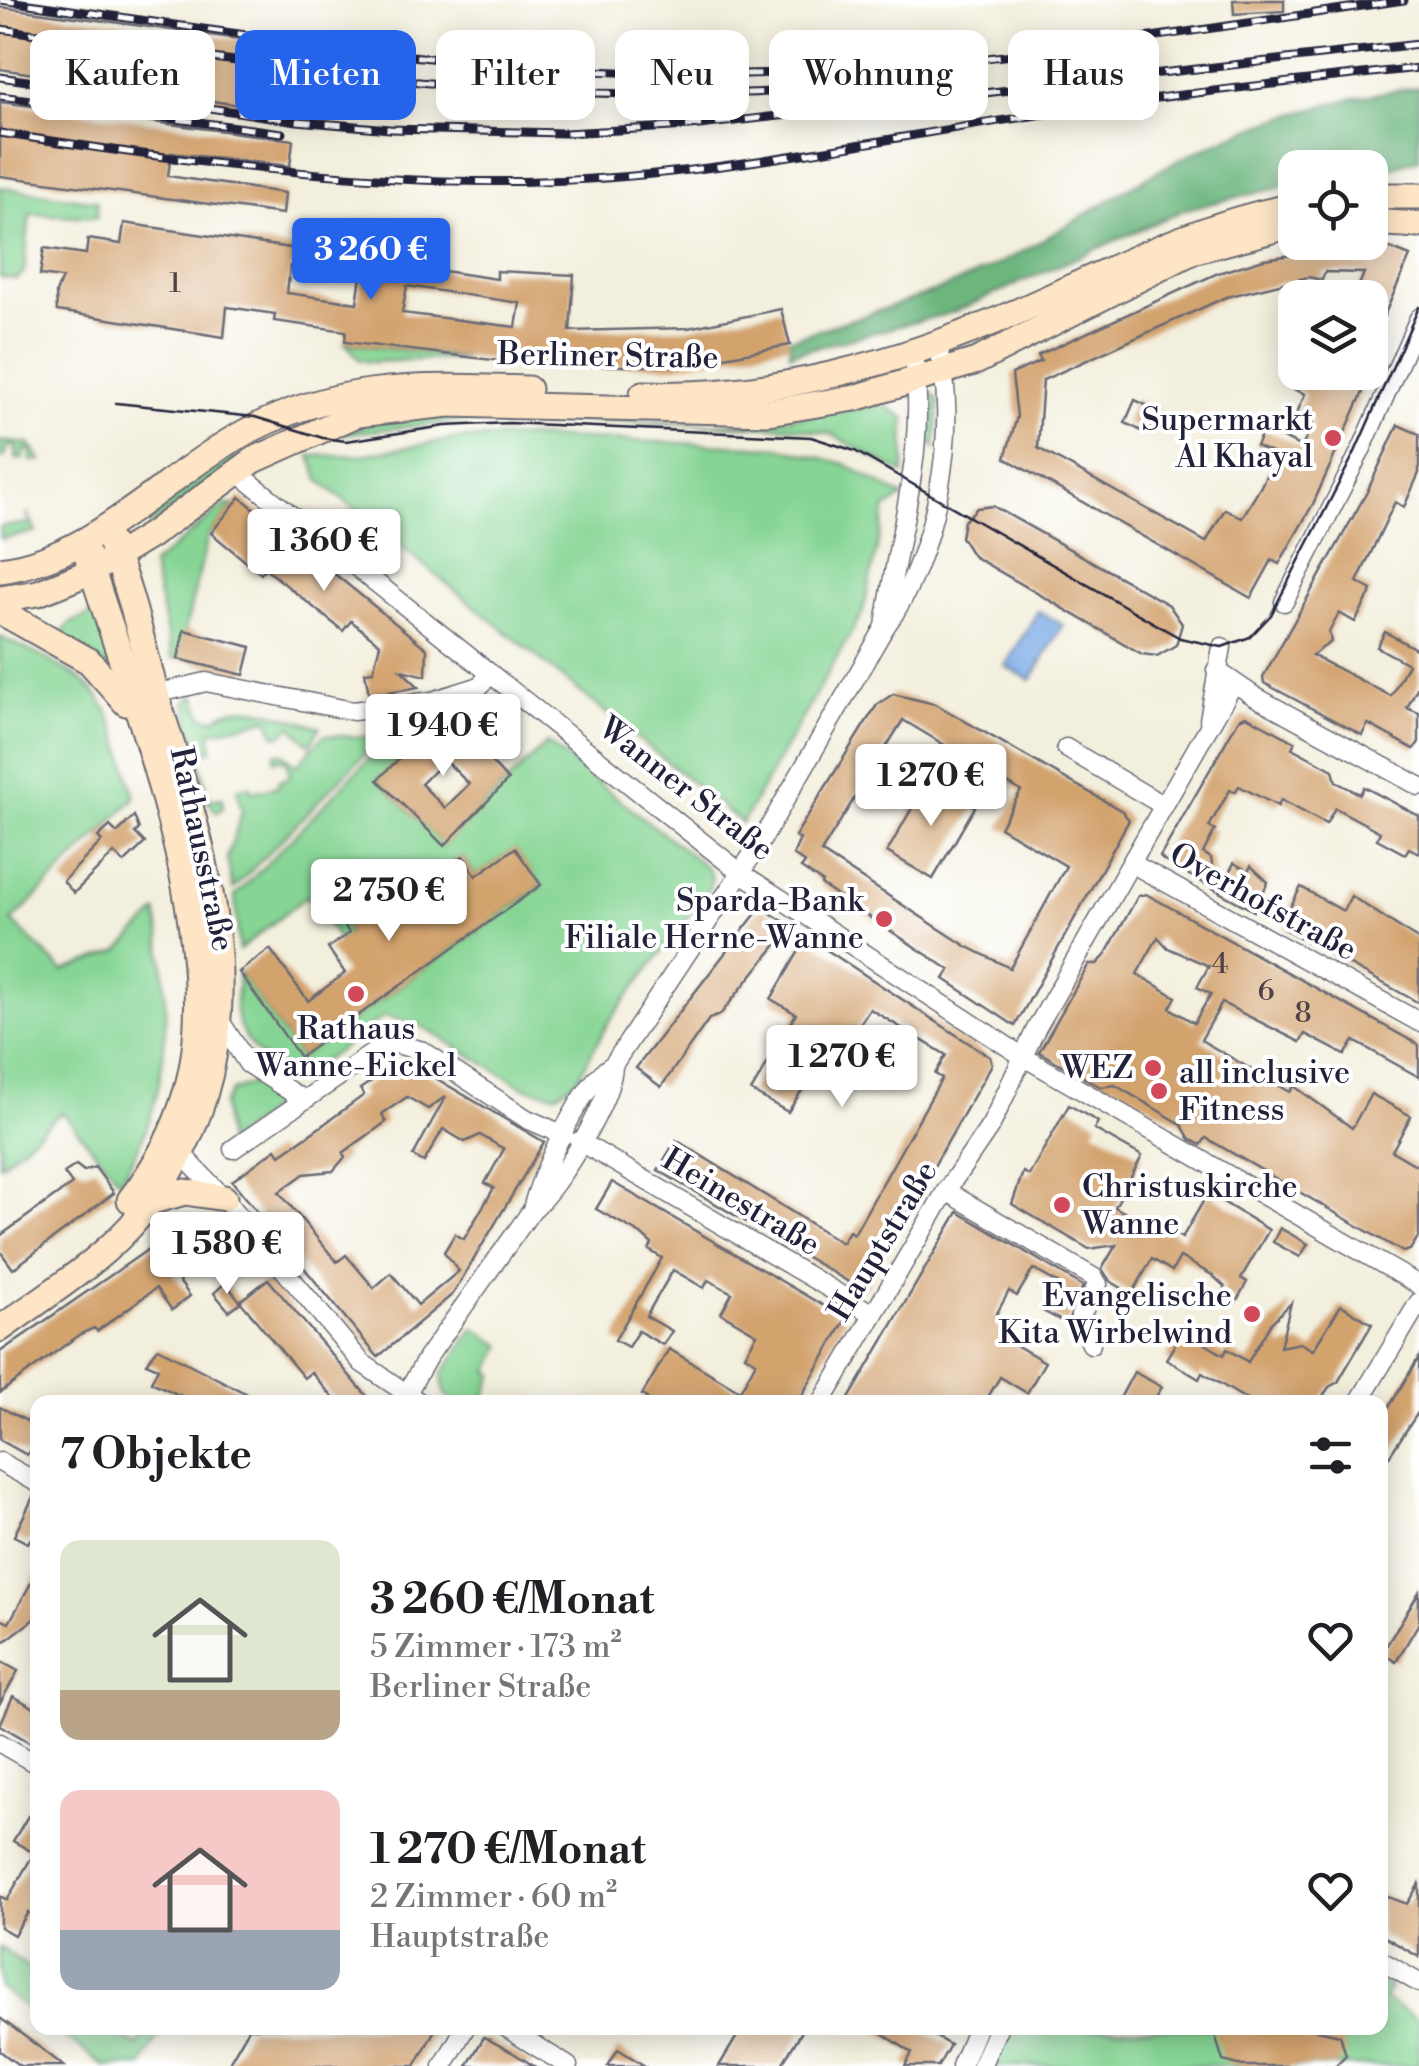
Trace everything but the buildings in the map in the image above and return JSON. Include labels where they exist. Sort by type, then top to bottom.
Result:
[{"type":"main road","points":[[1388,196],[1419,196]]},
{"type":"main road","name":"Berliner Straße","points":[[0,570],[36,562],[93,535],[226,442],[280,416],[350,392],[431,385],[690,394],[786,385],[925,349],[1197,232],[1278,211]]},
{"type":"main road","points":[[1388,223],[1419,225]]},
{"type":"main road","name":"Berliner Straße","points":[[0,599],[38,592],[92,570],[237,472],[328,424],[392,407],[449,404],[708,414],[768,412],[842,401],[946,373],[1193,250],[1278,228]]},
{"type":"main road","points":[[93,535],[116,556]]},
{"type":"main road","points":[[92,570],[93,535]]},
{"type":"main road","name":"Rathausstraße","points":[[0,1328],[102,1253],[149,1202],[175,1146],[190,1078],[197,997],[182,831],[155,694],[116,556]]},
{"type":"main road","name":"Rathausstraße","points":[[0,1315],[59,1273],[100,1236],[175,1146],[207,1099],[218,1018],[214,924],[136,714],[92,570]]},
{"type":"main road","points":[[0,611],[89,661],[136,714]]},
{"type":"main road","points":[[149,1202],[185,1192],[224,1198]]},
{"type":"street","points":[[1284,602],[1362,448],[1419,318]]},
{"type":"street","points":[[412,1395],[532,1210],[550,1194],[572,1138],[609,1088],[614,1065],[742,872],[885,627],[907,598],[936,497],[948,415],[946,373],[925,349]]},
{"type":"street","points":[[885,627],[914,484],[918,382],[925,349]]},
{"type":"street","name":"Wanner Straße","points":[[237,472],[742,872],[1022,1056]]},
{"type":"street","name":"Hauptstraße","points":[[826,1395],[946,1191],[991,1125],[1022,1056],[1207,732],[1234,683],[1219,659],[1207,732]]},
{"type":"street","points":[[155,694],[206,682],[330,709],[366,710],[432,701],[480,686],[490,674]]},
{"type":"street","points":[[1234,683],[1419,786]]},
{"type":"street","points":[[1066,748],[1164,806]]},
{"type":"street","name":"Overhofstraße","points":[[1131,863],[1419,1022]]},
{"type":"street","points":[[218,1018],[248,1064],[302,1099],[233,1149]]},
{"type":"street","name":"Heinestraße","points":[[302,1099],[389,1042],[412,1046],[526,1119],[572,1138],[873,1314]]},
{"type":"street","points":[[1022,1056],[1195,1152],[1419,1286]]},
{"type":"street","points":[[175,1146],[224,1198],[362,1363],[403,1395]]},
{"type":"street","points":[[946,1191],[1093,1278],[1098,1284],[1080,1316],[1091,1344]]},
{"type":"street","points":[[1363,1395],[1419,1302]]},
{"type":"street","points":[[0,1462],[30,1479]]},
{"type":"street","points":[[0,1744],[30,1761]]},
{"type":"street","points":[[1388,1965],[1419,1983]]},
{"type":"street","points":[[442,2066],[461,2035]]},
{"type":"street","points":[[520,2035],[568,2066]]},
{"type":"street","points":[[961,2066],[974,2035]]},
{"type":"street","points":[[974,2035],[980,2066]]},
{"type":"green space","points":[[1419,87],[1419,159],[1388,168],[1388,150],[1278,150],[1278,188],[1186,209],[954,312],[790,354],[789,339],[904,302],[989,269],[1173,163],[1231,136],[1324,105]]},
{"type":"green space","points":[[0,187],[97,201],[97,217],[30,214],[24,272],[17,279],[0,277]]},
{"type":"green space","points":[[345,343],[465,358],[371,362],[360,360]]},
{"type":"green space","points":[[933,395],[939,402],[935,448],[927,441],[928,402]]},
{"type":"green space","points":[[883,404],[905,418],[904,474],[831,434],[794,427],[493,418],[331,435],[387,418],[484,413],[754,423]]},
{"type":"green space","points":[[532,437],[777,447],[845,464],[903,497],[886,508],[863,612],[742,823],[319,480],[310,456],[361,455],[455,439]]},
{"type":"green space","points":[[0,441],[29,444],[41,460],[31,461],[30,450],[25,450],[23,459],[16,459],[16,447],[9,445],[5,457],[0,457]]},
{"type":"green space","points":[[231,457],[237,462],[150,525],[147,518]]},
{"type":"green space","points":[[225,505],[234,505],[208,536],[178,659],[172,658],[152,565]]},
{"type":"green space","points":[[27,512],[36,532],[0,539],[0,527],[30,523]]},
{"type":"green space","points":[[98,611],[111,667],[108,669],[61,636],[69,624]]},
{"type":"green space","points":[[0,637],[61,667],[96,694],[117,732],[135,798],[12,921],[63,971],[119,951],[157,912],[165,981],[164,1051],[150,1118],[120,1181],[62,1112],[0,1165]]},
{"type":"green space","points":[[195,694],[203,717],[215,719],[225,712],[251,709],[320,727],[310,745],[291,726],[280,736],[274,735],[269,719],[211,732],[212,750],[199,753],[209,800],[222,798],[223,808],[217,812],[206,800],[186,701]]},
{"type":"green space","points":[[444,712],[378,780],[444,845],[547,743],[706,867],[712,877],[709,889],[608,1023],[577,1080],[556,1094],[526,1088],[421,1026],[384,1016],[332,1055],[300,1070],[287,1070],[263,1058],[239,1024],[239,972],[300,1057],[541,886],[515,849],[476,876],[463,857],[410,892],[396,873],[337,914],[349,933],[339,940],[307,896],[239,950],[235,896],[405,722]]},
{"type":"green space","points":[[324,735],[380,738],[233,889],[227,858],[242,812],[237,789],[250,786],[252,792],[279,786],[278,781],[290,777],[286,759],[274,760],[275,753],[283,753],[296,766]]},
{"type":"green space","points":[[258,1081],[275,1089],[280,1103],[227,1143],[223,1104],[232,1091]]},
{"type":"green space","points":[[474,1328],[502,1346],[489,1371],[494,1375],[486,1395],[446,1395],[442,1374]]},
{"type":"green space","points":[[0,1947],[30,1969],[30,2011],[0,1988]]},
{"type":"green space","points":[[1388,2001],[1419,2020],[1419,2066],[990,2066],[1002,2035],[1388,2035]]},
{"type":"green space","points":[[62,2035],[121,2035],[137,2046],[144,2035],[159,2035],[141,2066],[104,2066]]},
{"type":"water","points":[[1038,611],[1063,625],[1031,680],[1005,666]]},
{"type":"tram line","points":[[116,403],[255,417],[346,441],[445,426],[509,423],[811,437],[855,451],[1180,638],[1222,647],[1250,637],[1271,615],[1355,452],[1419,307]]},
{"type":"railway","points":[[0,0],[426,57],[511,66],[683,74],[864,69],[954,61],[1404,0]]},
{"type":"railway","points":[[0,29],[429,83],[610,93],[769,92]]},
{"type":"railway","points":[[0,77],[297,121],[390,129],[565,133],[690,126],[1419,44]]},
{"type":"railway","points":[[0,133],[270,169],[406,180],[542,181],[732,165],[1091,107],[1419,68]]},
{"type":"railway","points":[[0,96],[282,133]]},
{"type":"place","name":"Supermarkt Al Khayal","points":[[1333,438]]},
{"type":"place","name":"Sparda-Bank Filiale Herne-Wanne","points":[[884,919]]},
{"type":"place","name":"Rathaus Wanne-Eickel","points":[[356,994]]},
{"type":"place","name":"WEZ","points":[[1153,1068]]},
{"type":"place","name":"all inclusive Fitness","points":[[1159,1091]]},
{"type":"place","name":"Christuskirche Wanne","points":[[1062,1205]]},
{"type":"place","name":"Evangelische Kita Wirbelwind","points":[[1252,1314]]}]
